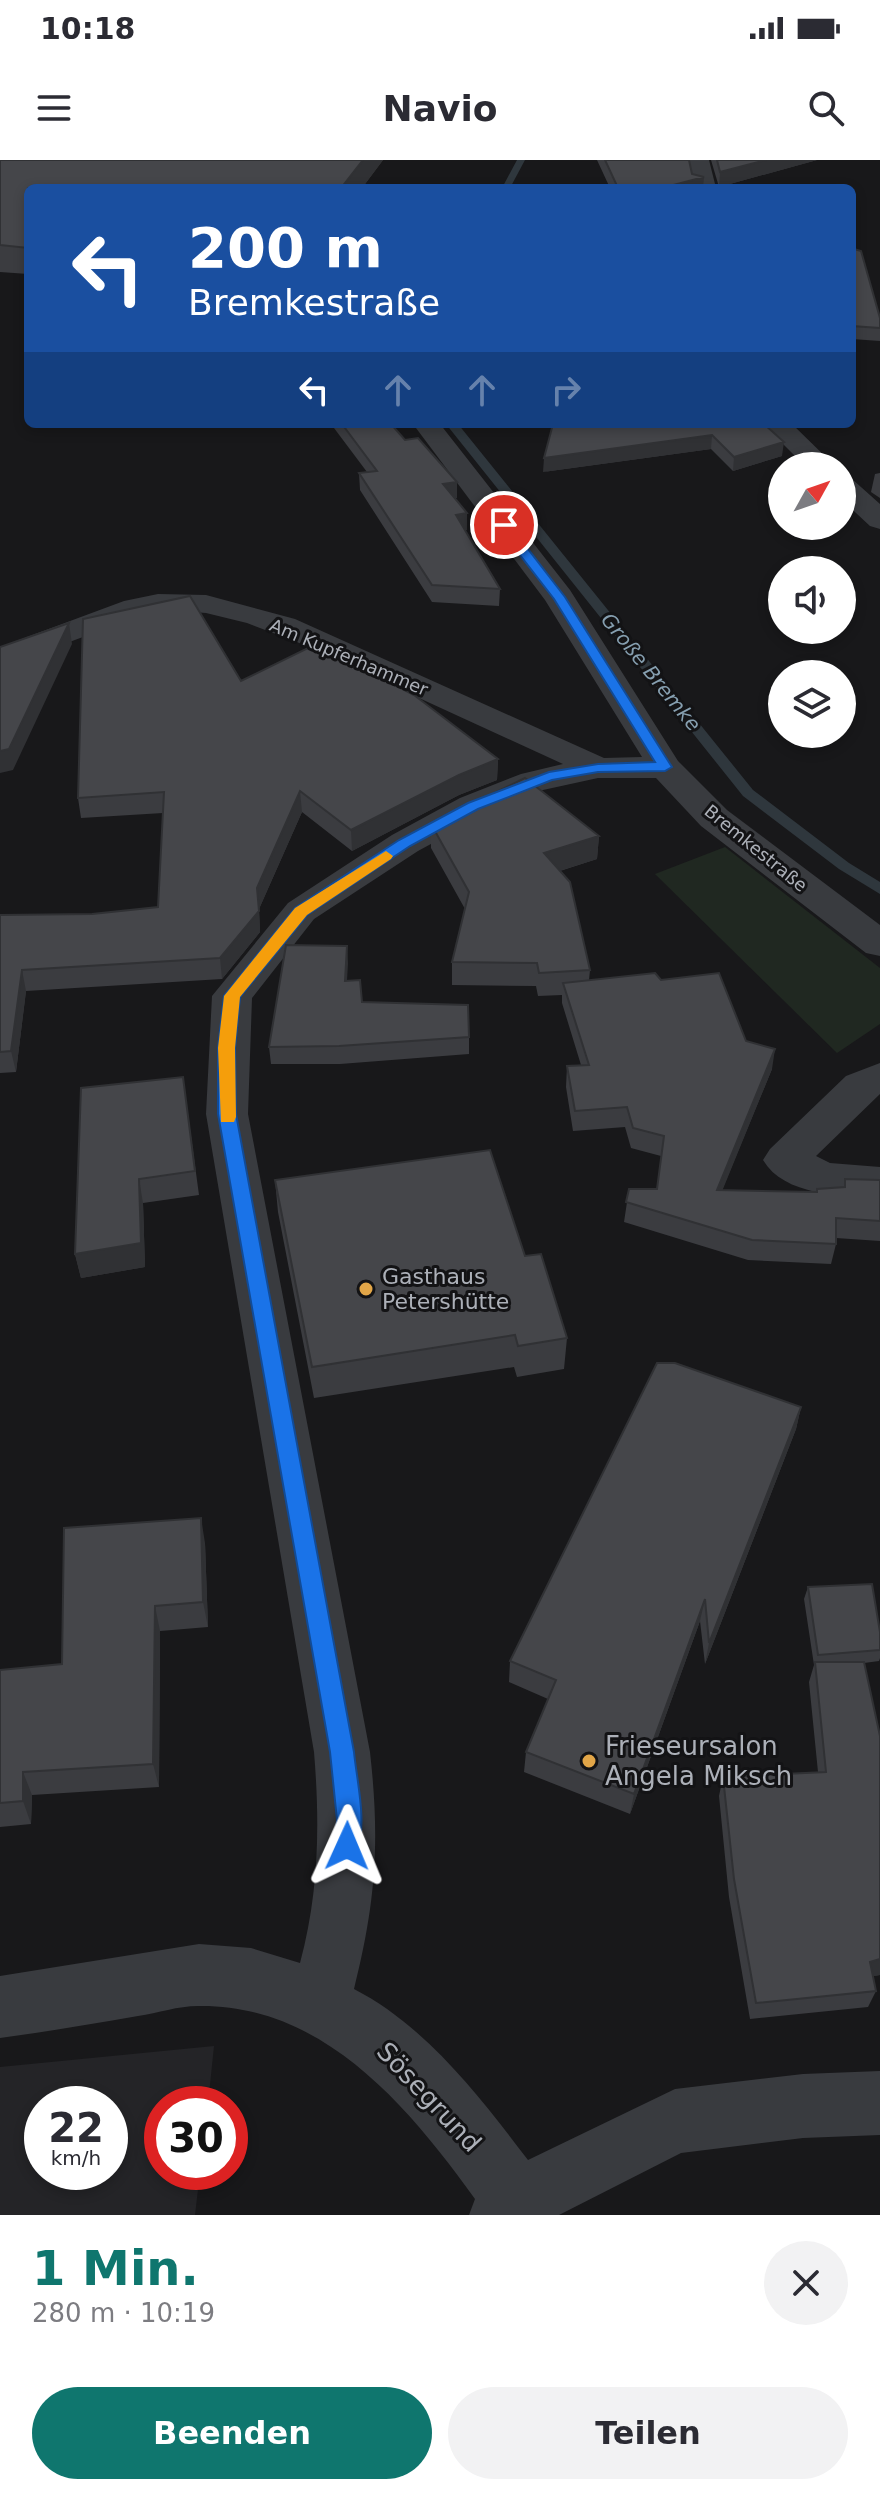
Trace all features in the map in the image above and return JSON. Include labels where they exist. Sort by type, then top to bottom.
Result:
[{"type":"street","points":[[698,160],[704,184]]},
{"type":"street","name":"Bremkestraße","points":[[429,428],[559,597],[665,767],[714,818],[880,944]]},
{"type":"street","points":[[780,428],[806,452]]},
{"type":"street","points":[[856,498],[880,520]]},
{"type":"street","name":"Am Kupferhammer","points":[[0,658],[85,624],[137,609],[177,602],[216,605],[303,633],[598,768]]},
{"type":"street","points":[[320,2001],[341,1923],[349,1820],[342,1752],[227,1114],[227,1048],[232,996],[301,911],[405,843],[473,806],[533,781],[598,768],[665,767]]},
{"type":"street","points":[[880,1077],[861,1086],[785,1160],[823,1178],[880,1183]]},
{"type":"street","name":"Sösegrund","points":[[0,2007],[199,1975],[265,1982],[320,2001],[381,2042],[476,2144],[509,2208]]},
{"type":"street","points":[[509,2208],[675,2121],[803,2106],[880,2103]]},
{"type":"shaded area","points":[[725,847],[880,968],[880,1024],[837,1053],[655,874]]},
{"type":"shaded area","points":[[214,2046],[210,2086],[144,2086],[144,2190],[198,2190],[195,2215],[0,2215],[0,2067]]},
{"type":"building","points":[[0,160],[363,160],[344,184],[24,184],[24,248],[0,245]]},
{"type":"building","points":[[605,160],[689,160],[692,174],[704,177],[677,184],[616,184]]},
{"type":"building","points":[[717,160],[766,160],[720,172]]},
{"type":"building","points":[[856,250],[861,251],[880,328],[856,326]]},
{"type":"building","points":[[345,428],[394,428],[405,440],[418,438],[457,482],[443,484],[467,513],[456,515],[500,589],[432,585],[359,473],[377,471]]},
{"type":"building","points":[[552,428],[768,428],[784,442],[734,457],[712,435],[544,458]]},
{"type":"building","points":[[190,596],[241,681],[316,644],[414,695],[498,759],[459,775],[351,830],[300,791],[257,888],[259,911],[220,958],[22,970],[11,1051],[0,1052],[0,915],[92,914],[158,907],[164,792],[78,798],[83,619]]},
{"type":"building","points":[[69,623],[9,749],[0,751],[0,647]]},
{"type":"building","points":[[525,778],[599,836],[544,853],[570,882],[590,970],[539,973],[537,963],[452,962],[469,892],[431,824]]},
{"type":"building","points":[[286,945],[347,946],[345,981],[360,980],[362,1002],[468,1005],[469,1037],[339,1046],[269,1047]]},
{"type":"building","points":[[655,973],[661,980],[719,973],[746,1041],[775,1049],[717,1190],[817,1192],[817,1189],[845,1187],[845,1179],[880,1180],[880,1221],[836,1218],[836,1244],[752,1240],[626,1202],[629,1189],[657,1189],[664,1136],[633,1128],[627,1107],[575,1111],[567,1066],[589,1065],[563,983]]},
{"type":"building","points":[[183,1077],[195,1171],[139,1179],[141,1243],[75,1254],[81,1088]]},
{"type":"building","points":[[490,1150],[525,1256],[541,1254],[567,1338],[518,1346],[515,1335],[312,1367],[275,1180]]},
{"type":"building","points":[[657,1363],[675,1363],[801,1407],[709,1643],[705,1599],[634,1794],[526,1752],[556,1680],[510,1661]]},
{"type":"building","points":[[201,1518],[203,1602],[155,1606],[153,1764],[23,1772],[23,1801],[0,1803],[0,1670],[62,1664],[64,1528]]},
{"type":"building","points":[[872,1584],[880,1650],[818,1655],[808,1587]]},
{"type":"building","points":[[815,1662],[864,1662],[880,1736],[880,1959],[870,1962],[876,1991],[756,2003],[734,1879],[723,1777],[826,1772]]},
{"type":"waterway","name":"Große Bremke","points":[[508,184],[521,160]]},
{"type":"waterway","name":"Große Bremke","points":[[455,428],[748,793],[844,866],[880,889]]},
{"type":"slow traffic","points":[[227,1117],[227,1048],[232,996],[301,911],[386,856]]},
{"type":"place","name":"Gasthaus Petershütte","points":[[366,1289]]},
{"type":"place","name":"Frieseursalon Angela Miksch","points":[[589,1761]]},
{"type":"route","points":[[347,1846],[349,1820],[342,1752],[227,1114],[227,1048],[232,996],[301,911],[405,843],[473,806],[549,776],[598,768],[665,767],[620,690],[559,597],[504,525]]}]
